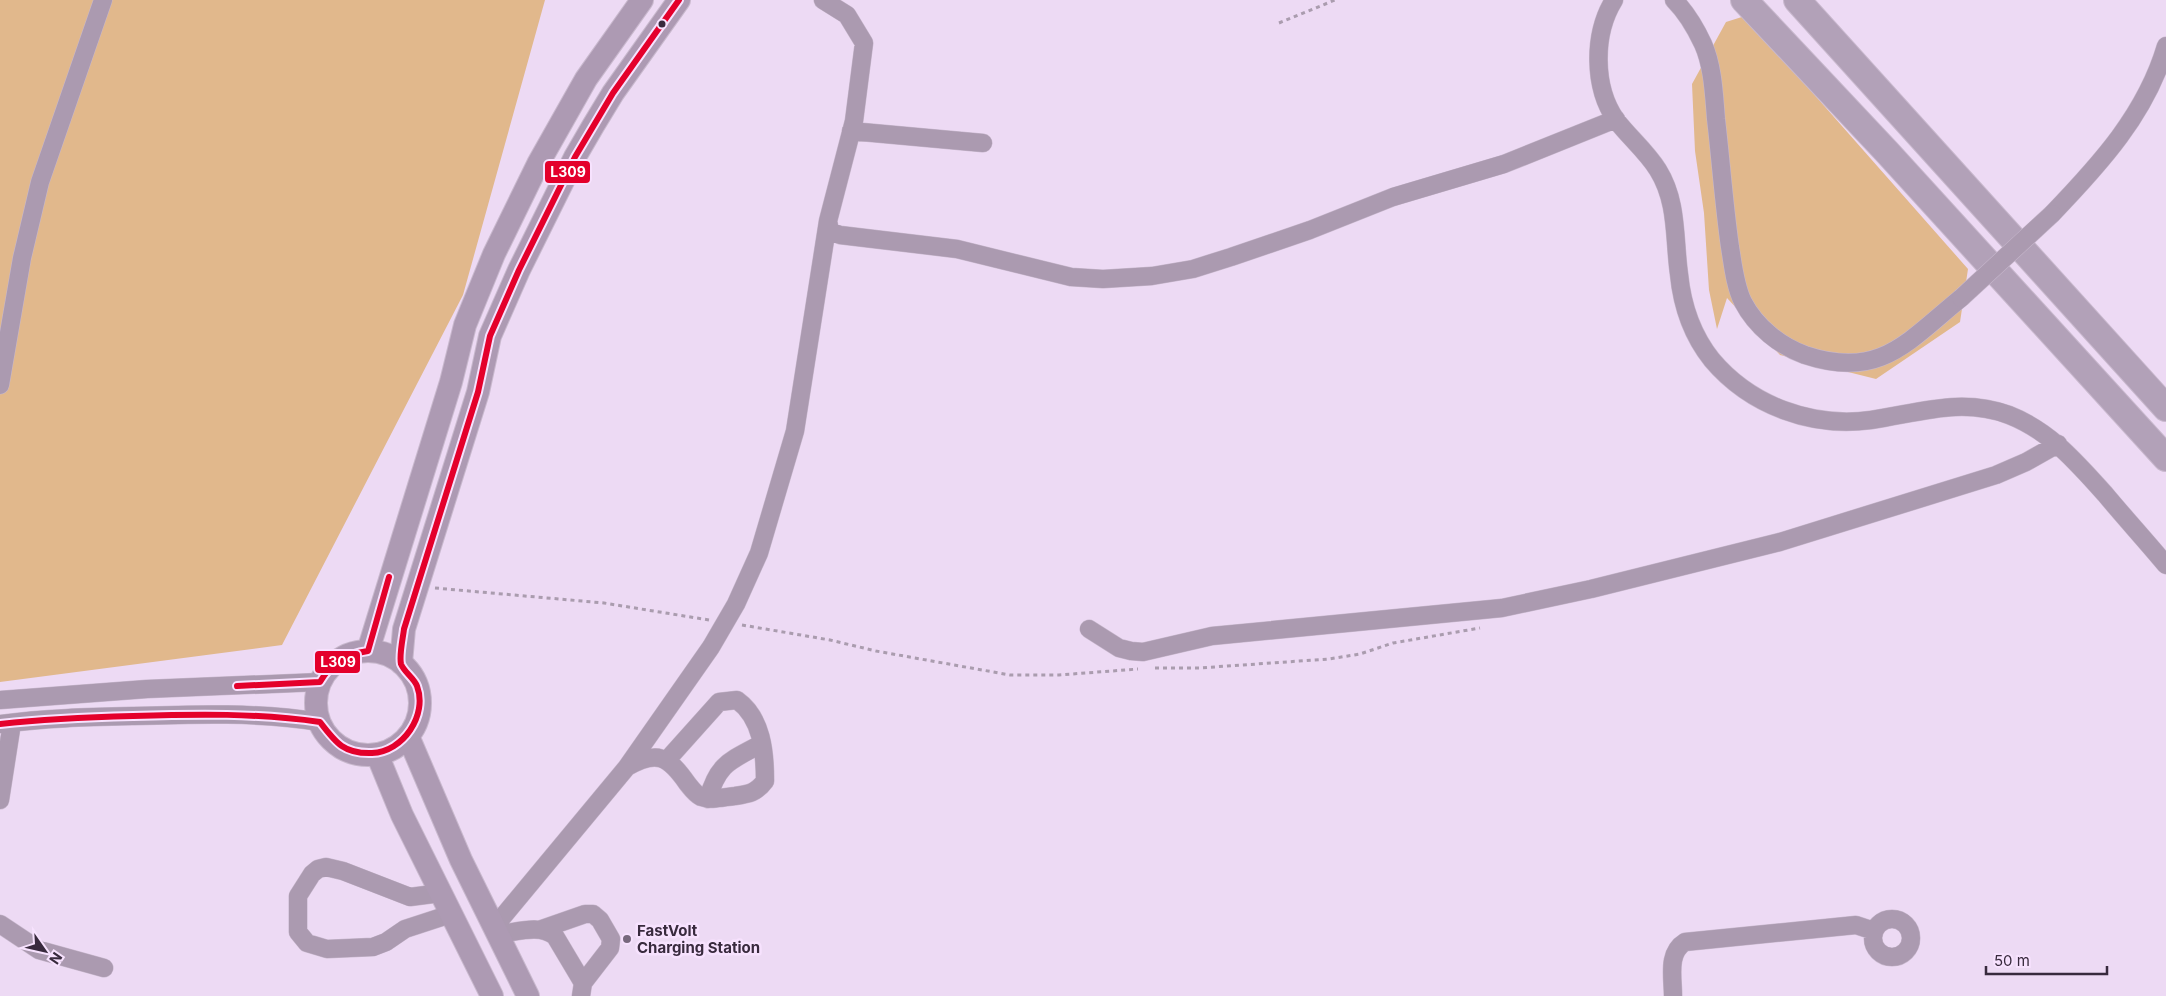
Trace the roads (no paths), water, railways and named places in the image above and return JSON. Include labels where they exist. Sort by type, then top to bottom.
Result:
[{"type":"highway","points":[[1744,0],[1888,152],[2166,458]]},
{"type":"highway","points":[[1797,0],[2166,408]]},
{"type":"main road","points":[[368,651],[451,382],[465,325],[516,207],[555,133],[586,79],[642,0]]},
{"type":"main road","points":[[401,662],[404,629],[478,392],[490,336],[519,270],[574,158],[613,93],[679,0]]},
{"type":"main road","points":[[368,651],[385,654],[401,662],[413,676],[420,702],[417,720],[408,736],[394,747],[377,754],[360,754],[343,748],[329,737],[320,722],[316,698],[320,682],[330,668],[343,657],[368,651]]},
{"type":"main road","points":[[408,736],[461,860],[528,996]]},
{"type":"main road","points":[[377,754],[402,815],[492,996]]},
{"type":"street","points":[[0,385],[22,258],[40,182],[104,0]]},
{"type":"street","points":[[497,930],[627,767],[711,647],[726,622],[759,553],[795,431],[828,221],[851,131],[860,84],[864,43],[848,15],[823,0]]},
{"type":"street","points":[[1614,0],[1601,34],[1599,68],[1607,104],[1616,119],[1656,167],[1669,193],[1673,208],[1682,294],[1687,315],[1698,339],[1723,372],[1772,406],[1810,419],[1830,421],[1870,420],[1948,405],[1996,410],[2032,426],[2058,444],[2166,565]]},
{"type":"street","points":[[1674,0],[1704,46],[1714,96],[1728,232],[1736,281],[1743,302],[1779,343],[1797,352],[1830,363],[1859,364],[1875,361],[1897,350],[1961,298],[2052,214],[2094,171],[2134,117],[2152,84],[2166,46]]},
{"type":"street","points":[[828,221],[830,231],[840,235],[957,249],[995,260],[1072,277],[1103,279],[1152,276],[1193,269],[1266,245],[1392,197],[1504,164],[1616,119]]},
{"type":"street","points":[[851,131],[984,143]]},
{"type":"street","points":[[1089,629],[1119,648],[1131,652],[1143,652],[1212,636],[1502,608],[1591,589],[1780,542],[1996,475],[2026,462],[2058,444]]},
{"type":"street","points":[[0,700],[137,690],[320,682]]},
{"type":"street","points":[[627,767],[646,758],[658,757],[668,760],[679,771],[692,790],[699,796],[708,799],[752,794],[765,781],[765,763],[756,721],[737,700],[719,702],[668,760]]},
{"type":"street","points":[[0,800],[6,724],[192,714],[275,715],[320,722]]},
{"type":"street","points":[[708,799],[718,772],[729,761],[761,744]]},
{"type":"street","points":[[441,893],[410,896],[343,871],[326,867],[318,869],[312,874],[298,896],[298,932],[307,943],[327,949],[373,947],[386,942],[405,928],[451,914]]},
{"type":"street","points":[[497,930],[542,928],[585,914],[593,914],[600,920],[611,939],[610,948],[582,990],[555,936],[542,928]]},
{"type":"street","points":[[0,924],[40,950],[104,968]]},
{"type":"street","points":[[1674,996],[1672,959],[1675,951],[1685,942],[1856,925],[1874,931]]},
{"type":"place","name":"FastVolt Charging Station","points":[[627,939]]}]
